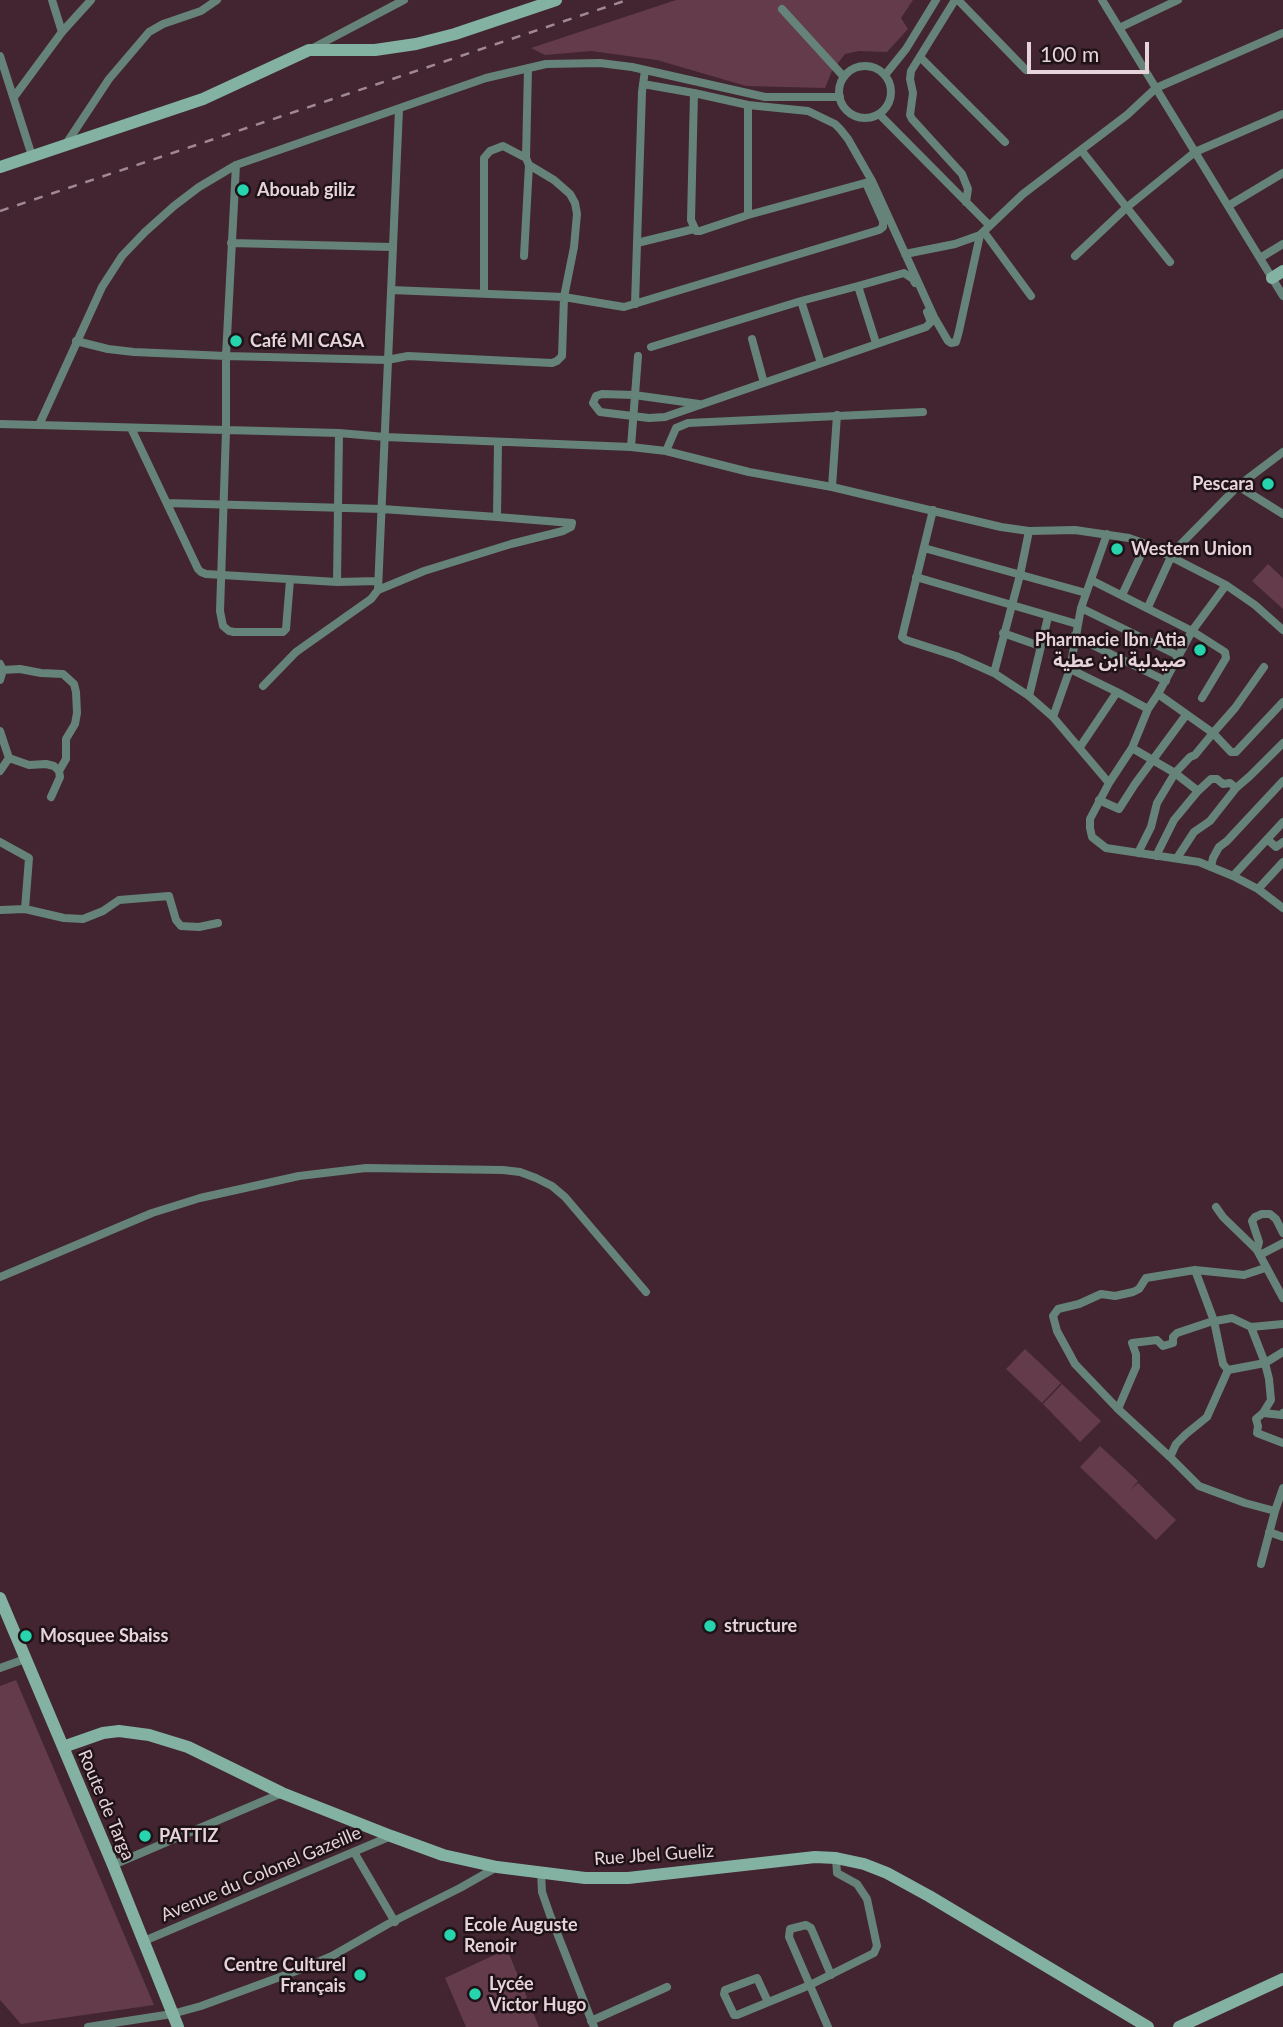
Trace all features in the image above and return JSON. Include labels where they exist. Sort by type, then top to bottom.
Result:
[{"type":"street","points":[[52,0],[62,32]]},
{"type":"street","points":[[14,97],[62,32],[91,0]]},
{"type":"street","points":[[66,144],[109,79],[149,32],[163,24],[201,11],[217,0]]},
{"type":"street","points":[[0,167],[203,99],[309,50],[404,0]]},
{"type":"street","points":[[309,50],[375,50],[424,43],[556,0]]},
{"type":"street","points":[[885,75],[906,49],[936,0]]},
{"type":"street","points":[[966,202],[968,189],[965,178],[911,117],[913,93],[910,75],[956,0],[1026,71]]},
{"type":"street","points":[[1102,0],[1260,258],[1277,274],[1283,295]]},
{"type":"street","points":[[1119,28],[1178,0]]},
{"type":"street","points":[[782,9],[844,76]]},
{"type":"street","points":[[905,254],[955,244],[984,231],[1023,194],[1127,115],[1156,88],[1283,33]]},
{"type":"street","points":[[0,56],[32,156]]},
{"type":"street","points":[[920,57],[1005,142]]},
{"type":"street","points":[[38,425],[102,287],[122,256],[174,206],[236,165],[486,78],[546,64],[600,63],[645,69],[752,95],[840,97]]},
{"type":"street","points":[[864,66],[875,68],[885,75],[890,84],[890,98],[879,114],[869,118],[857,117],[844,107],[839,88],[844,76],[853,69],[864,66]]},
{"type":"street","points":[[524,256],[528,68]]},
{"type":"street","points":[[635,304],[645,69]]},
{"type":"street","points":[[643,84],[748,105],[808,111],[835,124],[848,139],[934,317],[947,341],[953,343],[956,342],[984,231]]},
{"type":"street","points":[[694,93],[691,220],[694,229]]},
{"type":"street","points":[[748,105],[748,215]]},
{"type":"street","points":[[263,686],[296,652],[371,599],[378,586],[399,110]]},
{"type":"street","points":[[879,114],[966,202],[1031,296]]},
{"type":"street","points":[[1075,256],[1126,208],[1195,152],[1283,114]]},
{"type":"street","points":[[76,341],[134,352],[387,360],[408,356],[555,362],[562,356],[564,297],[574,247],[577,214],[575,203],[570,194],[554,180],[503,146],[490,150],[485,158],[484,293]]},
{"type":"street","points":[[926,161],[938,149]]},
{"type":"street","points":[[1081,150],[1170,262]]},
{"type":"street","points":[[236,165],[226,356],[220,611],[222,624],[234,632],[280,633],[286,629],[290,580]]},
{"type":"street","points":[[1228,206],[1283,173]]},
{"type":"street","points":[[637,243],[694,229],[700,231],[869,182]]},
{"type":"street","points":[[391,290],[564,297],[624,307],[879,230],[883,227],[883,221],[869,182]]},
{"type":"street","points":[[231,243],[391,247]]},
{"type":"street","points":[[1260,258],[1283,244]]},
{"type":"street","points":[[651,347],[904,273],[913,279],[930,320],[929,326],[665,417],[649,418],[600,412],[593,403],[596,396],[602,394],[634,395],[699,404]]},
{"type":"street","points":[[858,286],[876,344]]},
{"type":"street","points":[[801,301],[821,363]]},
{"type":"street","points":[[752,339],[764,383]]},
{"type":"street","points":[[631,447],[638,356]]},
{"type":"street","points":[[666,451],[676,428],[688,423],[923,412]]},
{"type":"street","points":[[832,487],[836,415]]},
{"type":"street","points":[[0,424],[339,433],[385,438],[631,447],[666,451],[1001,527],[1029,531],[1075,530],[1129,538],[1226,585],[1255,605],[1283,630]]},
{"type":"street","points":[[131,428],[198,569],[206,574],[378,586],[511,544],[563,531],[572,525],[570,522],[382,509],[167,503]]},
{"type":"street","points":[[337,582],[339,433]]},
{"type":"street","points":[[497,517],[498,442]]},
{"type":"street","points":[[1148,607],[1171,557],[1181,544],[1238,486],[1283,452]]},
{"type":"street","points":[[1238,486],[1283,514]]},
{"type":"street","points":[[933,510],[902,633],[904,639],[956,656],[993,673],[1029,696],[1053,717],[1109,783]]},
{"type":"street","points":[[993,673],[1029,531]]},
{"type":"street","points":[[1053,717],[1070,669],[1081,608],[1107,534]]},
{"type":"street","points":[[1122,595],[1146,544]]},
{"type":"street","points":[[924,548],[1086,593]]},
{"type":"street","points":[[916,577],[1077,624]]},
{"type":"street","points":[[1091,580],[1192,631],[1227,655],[1202,698]]},
{"type":"street","points":[[1226,585],[1192,631],[1148,709],[1132,748],[1099,800],[1090,819],[1090,828],[1092,837],[1106,848],[1199,862],[1233,876],[1282,905]]},
{"type":"street","points":[[1081,608],[1180,656]]},
{"type":"street","points":[[1029,696],[1048,617]]},
{"type":"street","points":[[1003,633],[1040,646]]},
{"type":"street","points":[[1074,636],[1166,681]]},
{"type":"street","points":[[0,680],[1,667],[63,674],[74,684],[77,713],[75,724],[66,738],[66,759],[59,771]]},
{"type":"street","points":[[1138,853],[1151,827],[1157,803],[1175,773],[1188,758],[1195,755],[1235,708],[1264,667]]},
{"type":"street","points":[[1070,669],[1148,709]]},
{"type":"street","points":[[1080,747],[1117,691]]},
{"type":"street","points":[[1158,694],[1213,733],[1231,752],[1237,752],[1283,702]]},
{"type":"street","points":[[1099,800],[1119,809],[1186,715]]},
{"type":"street","points":[[0,731],[9,758]]},
{"type":"street","points":[[1177,858],[1195,832],[1210,821],[1236,788],[1283,743]]},
{"type":"street","points":[[1132,748],[1175,773],[1198,791]]},
{"type":"street","points":[[9,758],[29,765],[54,766],[60,777],[51,797]]},
{"type":"street","points":[[0,771],[9,758]]},
{"type":"street","points":[[1156,856],[1174,820],[1198,791],[1214,778],[1236,788]]},
{"type":"street","points":[[1211,867],[1219,847],[1283,781]]},
{"type":"street","points":[[1233,876],[1283,822]]},
{"type":"street","points":[[1267,839],[1276,847],[1283,842]]},
{"type":"street","points":[[0,842],[29,858],[25,909]]},
{"type":"street","points":[[1258,889],[1283,862]]},
{"type":"street","points":[[0,910],[25,909],[64,918],[83,919],[103,911],[119,900],[169,895],[176,920],[181,926],[199,927],[218,923]]},
{"type":"street","points":[[0,1277],[152,1213],[200,1198],[286,1179],[366,1168],[503,1170],[537,1178],[565,1197],[646,1292]]},
{"type":"street","points":[[1216,1207],[1258,1253],[1283,1298]]},
{"type":"street","points":[[1258,1253],[1259,1242],[1252,1221],[1255,1217],[1270,1214],[1276,1219],[1283,1233]]},
{"type":"street","points":[[1258,1253],[1283,1243]]},
{"type":"street","points":[[1265,1268],[1244,1275],[1195,1270],[1146,1278],[1139,1289],[1133,1292],[1115,1296],[1101,1294],[1079,1304],[1058,1309],[1053,1316],[1057,1331],[1075,1364],[1199,1486],[1275,1511]]},
{"type":"street","points":[[1195,1270],[1214,1321],[1218,1349],[1228,1370]]},
{"type":"street","points":[[1118,1409],[1136,1367],[1136,1354],[1132,1343],[1157,1340],[1163,1346],[1173,1343],[1173,1337],[1177,1333],[1232,1318],[1251,1326],[1283,1324]]},
{"type":"street","points":[[1251,1326],[1265,1363],[1271,1394],[1271,1400],[1256,1419],[1257,1433],[1283,1443]]},
{"type":"street","points":[[1228,1370],[1265,1363],[1283,1352]]},
{"type":"street","points":[[1170,1457],[1176,1444],[1186,1433],[1208,1417],[1228,1370]]},
{"type":"street","points":[[1263,1413],[1283,1413]]},
{"type":"street","points":[[1261,1564],[1283,1489]]},
{"type":"street","points":[[1269,1532],[1283,1537]]},
{"type":"street","name":"Route de Targa","points":[[0,1598],[178,2027]]},
{"type":"street","points":[[0,1668],[25,1659]]},
{"type":"street","name":"Rue Jbel Gueliz","points":[[63,1747],[103,1733],[119,1731],[149,1735],[188,1747],[282,1793],[391,1836],[443,1855],[497,1867],[584,1878],[628,1878],[815,1857],[864,1864],[910,1885],[1148,2027]]},
{"type":"street","points":[[113,1865],[282,1793]]},
{"type":"street","name":"Avenue du Colonel Gazeille","points":[[144,1941],[391,1836]]},
{"type":"street","points":[[354,1852],[394,1922]]},
{"type":"street","points":[[768,2002],[757,1978],[724,1992],[736,2015],[810,1985],[874,1953],[877,1946],[867,1899],[857,1884],[837,1873],[836,1858]]},
{"type":"street","points":[[90,2027],[172,2014],[201,2006],[332,1956],[497,1867]]},
{"type":"street","points":[[541,1872],[542,1892],[593,2024],[667,1987]]},
{"type":"street","points":[[828,2027],[788,1934],[790,1929],[806,1925],[811,1928],[831,1975]]},
{"type":"street","points":[[1179,2027],[1283,1979]]},
{"type":"shaded area","points":[[676,0],[913,0],[901,18],[908,29],[887,52],[859,51],[845,54],[832,71],[825,88],[746,86],[657,60],[591,51],[545,55],[531,48]]},
{"type":"shaded area","points":[[1268,564],[1283,578],[1283,609],[1252,581]]},
{"type":"shaded area","points":[[1025,1349],[1061,1383],[1042,1403],[1006,1369]]},
{"type":"shaded area","points":[[1062,1384],[1101,1421],[1080,1442],[1043,1404]]},
{"type":"shaded area","points":[[1100,1446],[1138,1481],[1130,1490],[1138,1483],[1176,1520],[1156,1540],[1080,1467]]},
{"type":"shaded area","points":[[16,1680],[154,2005],[21,2024],[0,2000],[0,1686]]},
{"type":"shaded area","points":[[507,1949],[539,2027],[466,2027],[445,1978]]},
{"type":"railway","points":[[0,211],[627,0]]},
{"type":"place","name":"Abouab giliz","points":[[243,190]]},
{"type":"place","name":"Café MI CASA","points":[[236,341]]},
{"type":"place","name":"Pescara","points":[[1268,484]]},
{"type":"place","name":"Western Union","points":[[1117,549]]},
{"type":"place","name":"Pharmacie Ibn Atia صيدلية ابن عطية","points":[[1200,650]]},
{"type":"place","name":"structure","points":[[710,1626]]},
{"type":"place","name":"Mosquee Sbaiss","points":[[26,1636]]},
{"type":"place","name":"PATTIZ","points":[[145,1836]]},
{"type":"place","name":"Ecole Auguste Renoir","points":[[450,1935]]},
{"type":"place","name":"Centre Culturel Français","points":[[360,1975]]},
{"type":"place","name":"Lycée Victor Hugo","points":[[475,1994]]}]
